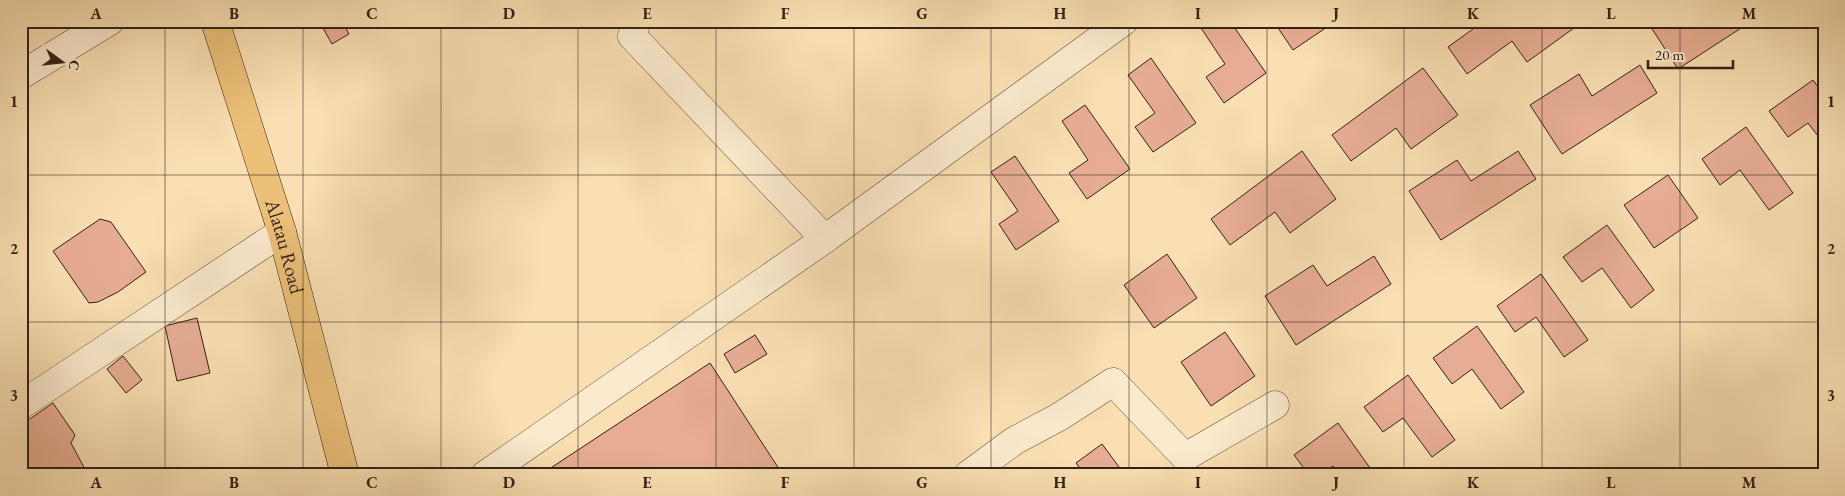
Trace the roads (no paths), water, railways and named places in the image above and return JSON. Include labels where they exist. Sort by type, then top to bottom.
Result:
[{"type":"main road","name":"Alatau Road","points":[[215,21],[282,232],[345,475]]},
{"type":"street","points":[[21,75],[110,21]]},
{"type":"street","points":[[636,21],[632,36],[825,239]]},
{"type":"street","points":[[485,475],[825,239],[1124,21]]},
{"type":"street","points":[[21,405],[282,232]]},
{"type":"street","points":[[968,475],[1014,441],[1059,417],[1113,382],[1185,456],[1275,405]]}]
